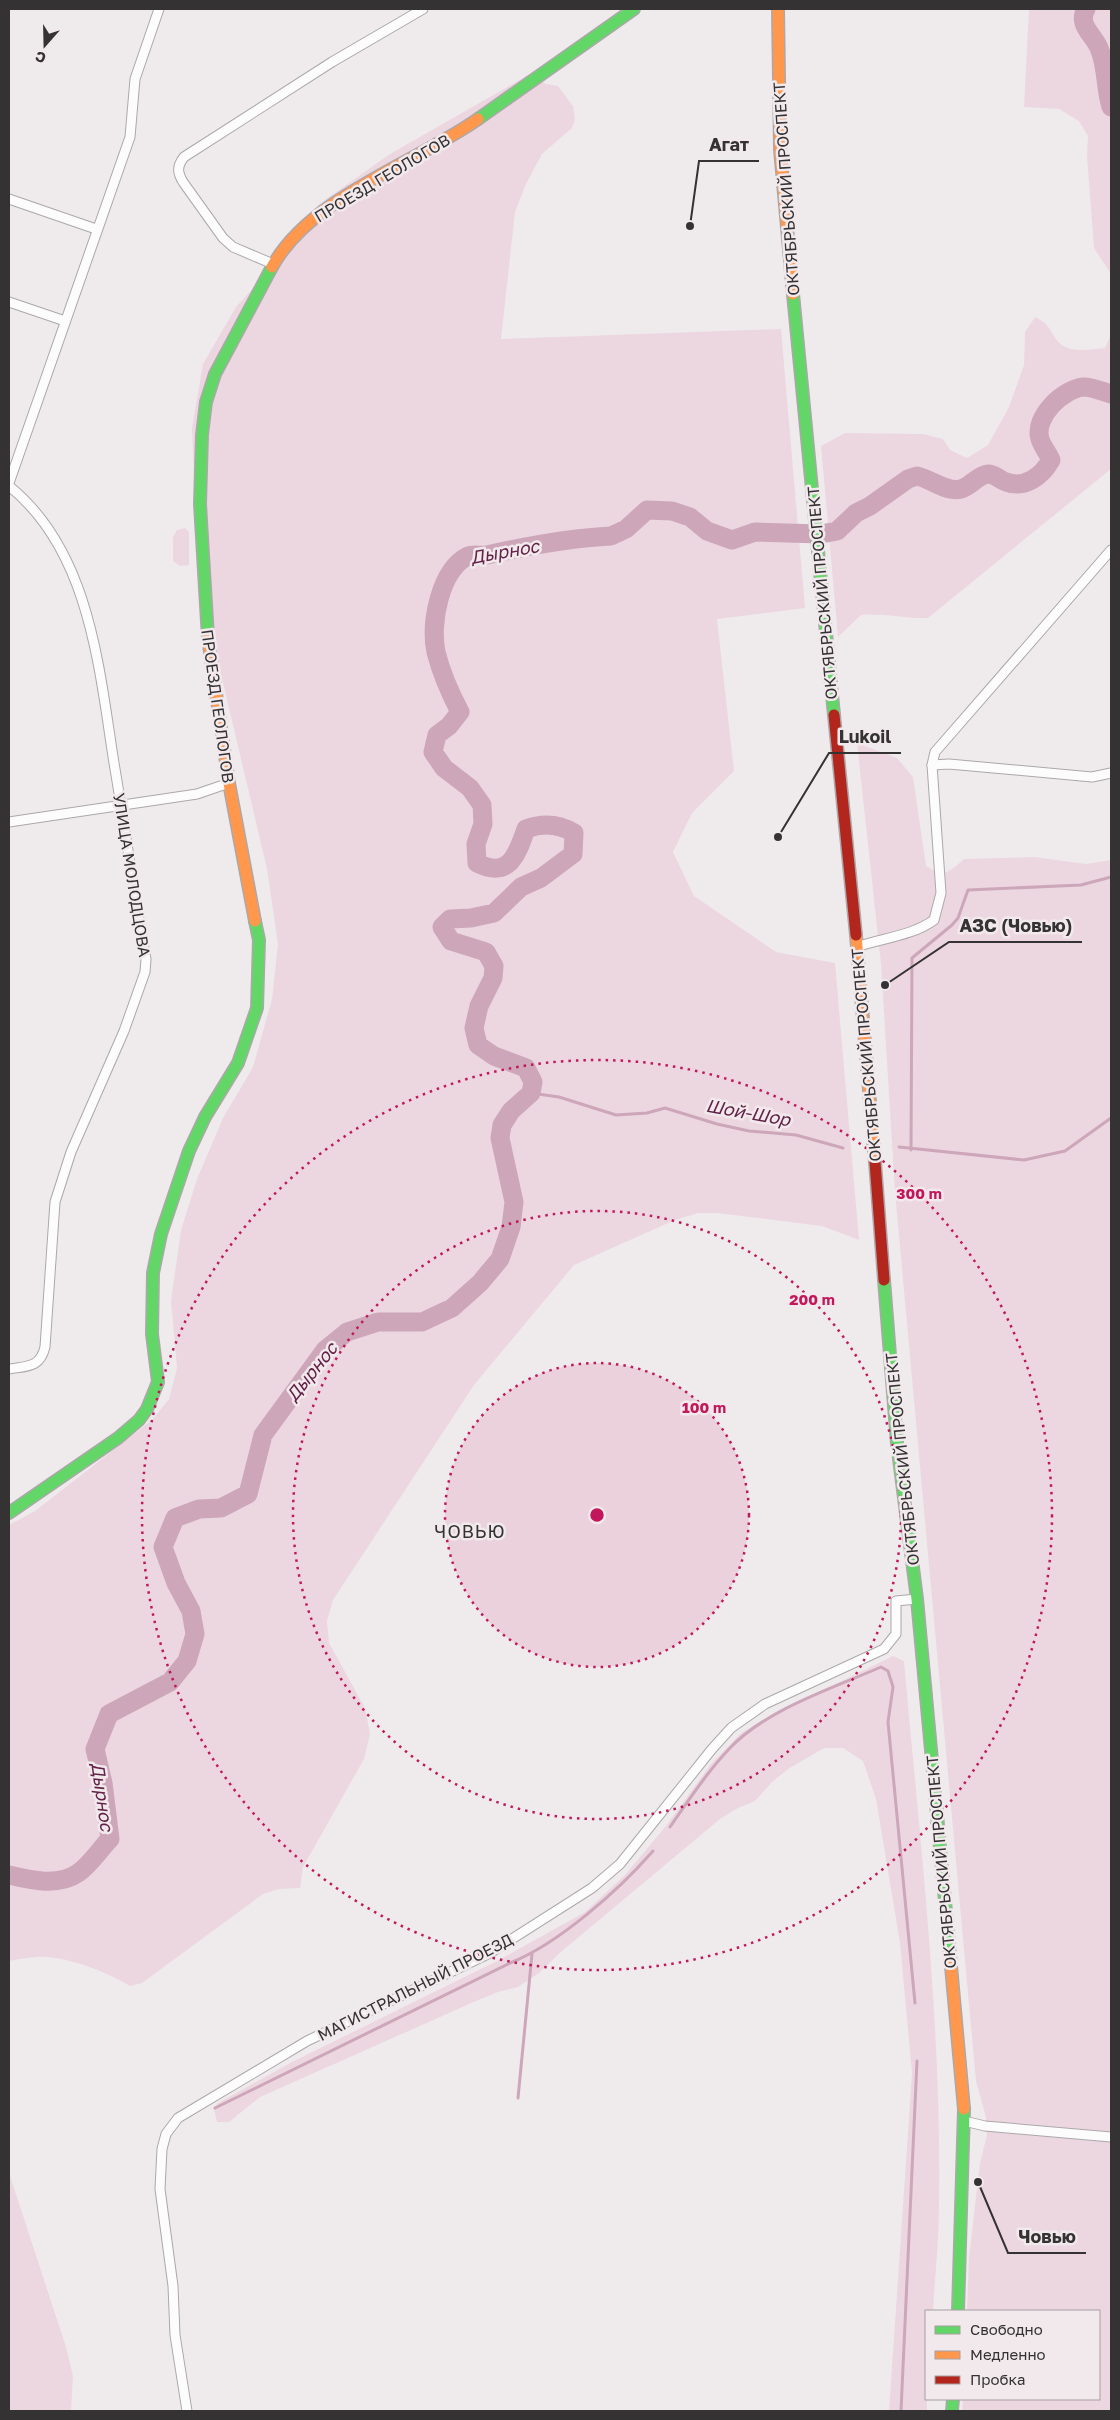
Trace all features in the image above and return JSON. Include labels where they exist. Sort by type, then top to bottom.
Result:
[{"type":"main road","name":"ПРОЕЗД ГЕОЛОГОВ","points":[[9,1513],[118,1438],[139,1420],[155,1393],[158,1382],[152,1334],[152,1273],[155,1254],[189,1151],[205,1117],[238,1063],[257,1008],[260,940],[229,783],[206,627],[200,504],[202,433],[206,402],[214,374],[273,264],[296,235],[324,211],[397,166],[471,124],[634,9]]},
{"type":"main road","name":"ОКТЯБРЬСКИЙ ПРОСПЕКТ","points":[[778,9],[781,157],[856,947],[863,1003],[897,1443],[917,1599],[964,2121],[958,2310]]},
{"type":"street","points":[[9,485],[64,321],[130,137],[135,79],[159,9]]},
{"type":"street","points":[[273,264],[233,247],[223,238],[183,182],[178,173],[179,164],[184,157],[332,62],[423,9]]},
{"type":"street","points":[[9,199],[96,229]]},
{"type":"street","points":[[9,302],[64,321]]},
{"type":"street","name":"УЛИЦА МОЛОДЦОВА","points":[[9,485],[51,532],[69,565],[86,612],[102,685],[146,959],[145,972],[124,1031],[71,1152],[54,1202],[43,1356],[39,1362],[9,1369]]},
{"type":"street","points":[[856,947],[920,930],[934,920],[941,892],[932,765],[935,752],[1111,550]]},
{"type":"street","points":[[932,765],[949,764],[1092,777],[1111,773]]},
{"type":"street","points":[[9,822],[197,794],[229,783]]},
{"type":"street","name":"МАГИСТРАЛЬНЫЙ ПРОЕЗД","points":[[186,2411],[176,2335],[173,2286],[160,2189],[162,2149],[166,2134],[178,2118],[307,2041],[490,1953],[592,1888],[620,1864],[731,1728],[766,1704],[884,1649],[896,1634],[896,1601],[917,1599]]},
{"type":"street","points":[[964,2121],[985,2126],[1111,2137]]},
{"type":"shaded area","points":[[1029,9],[1111,9],[1111,274],[1094,248],[1087,156],[1088,136],[1079,121],[1059,109],[1024,107]]},
{"type":"shaded area","points":[[530,74],[546,84],[558,86],[573,106],[575,119],[572,128],[542,154],[526,184],[515,212],[501,339],[781,329],[805,608],[717,619],[734,771],[692,813],[673,852],[694,896],[776,952],[835,963],[859,1240],[822,1226],[717,1213],[698,1213],[675,1220],[574,1265],[474,1385],[333,1600],[327,1621],[329,1643],[365,1708],[370,1734],[364,1759],[303,1867],[300,1888],[279,1889],[263,1894],[142,1983],[130,1986],[90,1967],[48,1957],[9,1961],[9,1525],[35,1511],[152,1420],[169,1399],[177,1368],[171,1301],[181,1230],[197,1179],[223,1118],[253,1067],[272,999],[278,944],[267,869],[198,577],[192,428],[203,364],[236,307],[255,286],[282,242],[319,204],[390,154]]},
{"type":"shaded area","points":[[1035,317],[1046,324],[1061,344],[1072,349],[1105,348],[1111,335],[1111,469],[928,618],[861,615],[838,637],[821,446],[845,433],[923,434],[943,439],[950,450],[967,458],[988,445],[1009,407],[1024,365],[1025,332]]},
{"type":"shaded area","points":[[185,528],[189,532],[189,565],[180,566],[173,561],[173,537],[177,530]]},
{"type":"shaded area","points":[[857,743],[897,758],[913,777],[926,866],[932,870],[946,872],[964,859],[1034,857],[1086,864],[1111,860],[1111,2411],[962,2411],[963,2400],[1100,2400],[1100,2310],[967,2310],[969,2257],[980,2163],[987,2135],[986,2117],[976,2081],[895,1192],[881,964]]},
{"type":"shaded area","points":[[893,1656],[904,1661],[929,1933],[937,2069],[939,2218],[933,2310],[925,2310],[925,2400],[927,2400],[927,2411],[889,2411],[912,2073],[900,1943],[876,1799],[863,1761],[843,1748],[824,1748],[788,1769],[772,1782],[755,1801],[738,1808],[720,1819],[562,1951],[539,1973],[518,1987],[498,1992],[476,2001],[260,2097],[229,2122],[217,2122],[214,2109],[218,2103],[292,2062],[497,1961],[585,1912],[625,1875],[666,1826],[711,1764],[741,1733],[766,1718]]},
{"type":"shaded area","points":[[9,2173],[66,2347],[73,2376],[71,2411],[9,2411]]},
{"type":"waterway","name":"Дырнос","points":[[1086,9],[1083,20],[1102,55],[1111,107]]},
{"type":"waterway","name":"Дырнос","points":[[9,1875],[44,1881],[62,1880],[78,1873],[87,1866],[110,1839],[103,1783],[95,1749],[109,1714],[170,1682],[187,1661],[195,1634],[191,1611],[176,1583],[163,1547],[175,1518],[199,1509],[221,1508],[248,1494],[263,1435],[325,1350],[347,1332],[378,1322],[422,1322],[452,1308],[480,1283],[500,1259],[511,1227],[514,1202],[500,1138],[502,1125],[511,1111],[531,1093],[533,1082],[526,1068],[494,1056],[478,1045],[474,1028],[479,1006],[493,978],[494,966],[486,952],[451,941],[442,927],[450,919],[471,918],[494,913],[521,887],[541,878],[573,854],[574,833],[556,826],[532,827],[526,829],[515,855],[504,866],[497,868],[477,863],[476,844],[483,824],[482,805],[470,788],[444,768],[433,752],[437,735],[449,726],[460,712],[443,675],[436,652],[435,640],[436,613],[439,598],[450,573],[458,563],[470,555],[487,555],[564,541],[611,536],[626,529],[647,510],[672,511],[690,517],[707,531],[732,540],[755,532],[821,534],[837,531],[856,513],[870,506],[908,479],[917,476],[956,490],[965,488],[981,476],[988,474],[1006,482],[1020,484],[1038,476],[1051,460],[1041,442],[1039,430],[1046,413],[1059,398],[1068,392],[1084,387],[1111,394]]},
{"type":"waterway","points":[[911,1150],[912,958],[958,918],[968,890],[1081,885],[1111,877]]},
{"type":"waterway","name":"Шой-Шор","points":[[531,1093],[559,1097],[616,1115],[647,1113],[665,1108],[717,1124],[749,1131],[796,1135],[843,1148]]},
{"type":"waterway","name":"Шой-Шор","points":[[899,1147],[1024,1160],[1065,1151],[1111,1118]]},
{"type":"waterway","points":[[670,1827],[714,1767],[745,1734],[762,1722],[801,1701],[881,1667],[888,1671],[893,1687],[888,1722],[915,2003]]},
{"type":"waterway","points":[[215,2108],[548,1943],[605,1899],[653,1851]]},
{"type":"waterway","points":[[518,2098],[532,1954]]},
{"type":"waterway","points":[[901,2411],[917,2061]]},
{"type":"traffic: fast","points":[[478,119],[634,9]]},
{"type":"traffic: fast","points":[[208,638],[200,504],[202,435],[206,402],[215,374],[272,267]]},
{"type":"traffic: fast","points":[[793,294],[834,715]]},
{"type":"traffic: fast","points":[[9,1513],[118,1438],[139,1420],[147,1409],[158,1382],[152,1334],[153,1273],[161,1234],[189,1151],[205,1117],[238,1063],[257,1008],[259,940],[255,921]]},
{"type":"traffic: fast","points":[[884,1280],[897,1443],[917,1599],[950,1955]]},
{"type":"traffic: fast","points":[[958,2310],[964,2109]]},
{"type":"traffic: fast","points":[[952,2411],[953,2400]]},
{"type":"traffic: slow","points":[[778,9],[780,149],[793,294]]},
{"type":"traffic: slow","points":[[272,267],[289,242],[311,221],[337,201],[478,119]]},
{"type":"traffic: slow","points":[[208,638],[229,783],[255,921]]},
{"type":"traffic: slow","points":[[856,935],[875,1162]]},
{"type":"traffic: slow","points":[[950,1955],[964,2109]]},
{"type":"traffic: jam","points":[[834,715],[856,935]]},
{"type":"traffic: jam","points":[[875,1162],[884,1280]]},
{"type":"place","name":"Агат","points":[[690,226]]},
{"type":"place","name":"Lukoil","points":[[778,837]]},
{"type":"place","name":"АЗС (Човью)","points":[[885,985]]},
{"type":"place","name":"Човью","points":[[978,2182]]},
{"type":"district","name":"ЧОВЬЮ","points":[[470,1532]]}]
